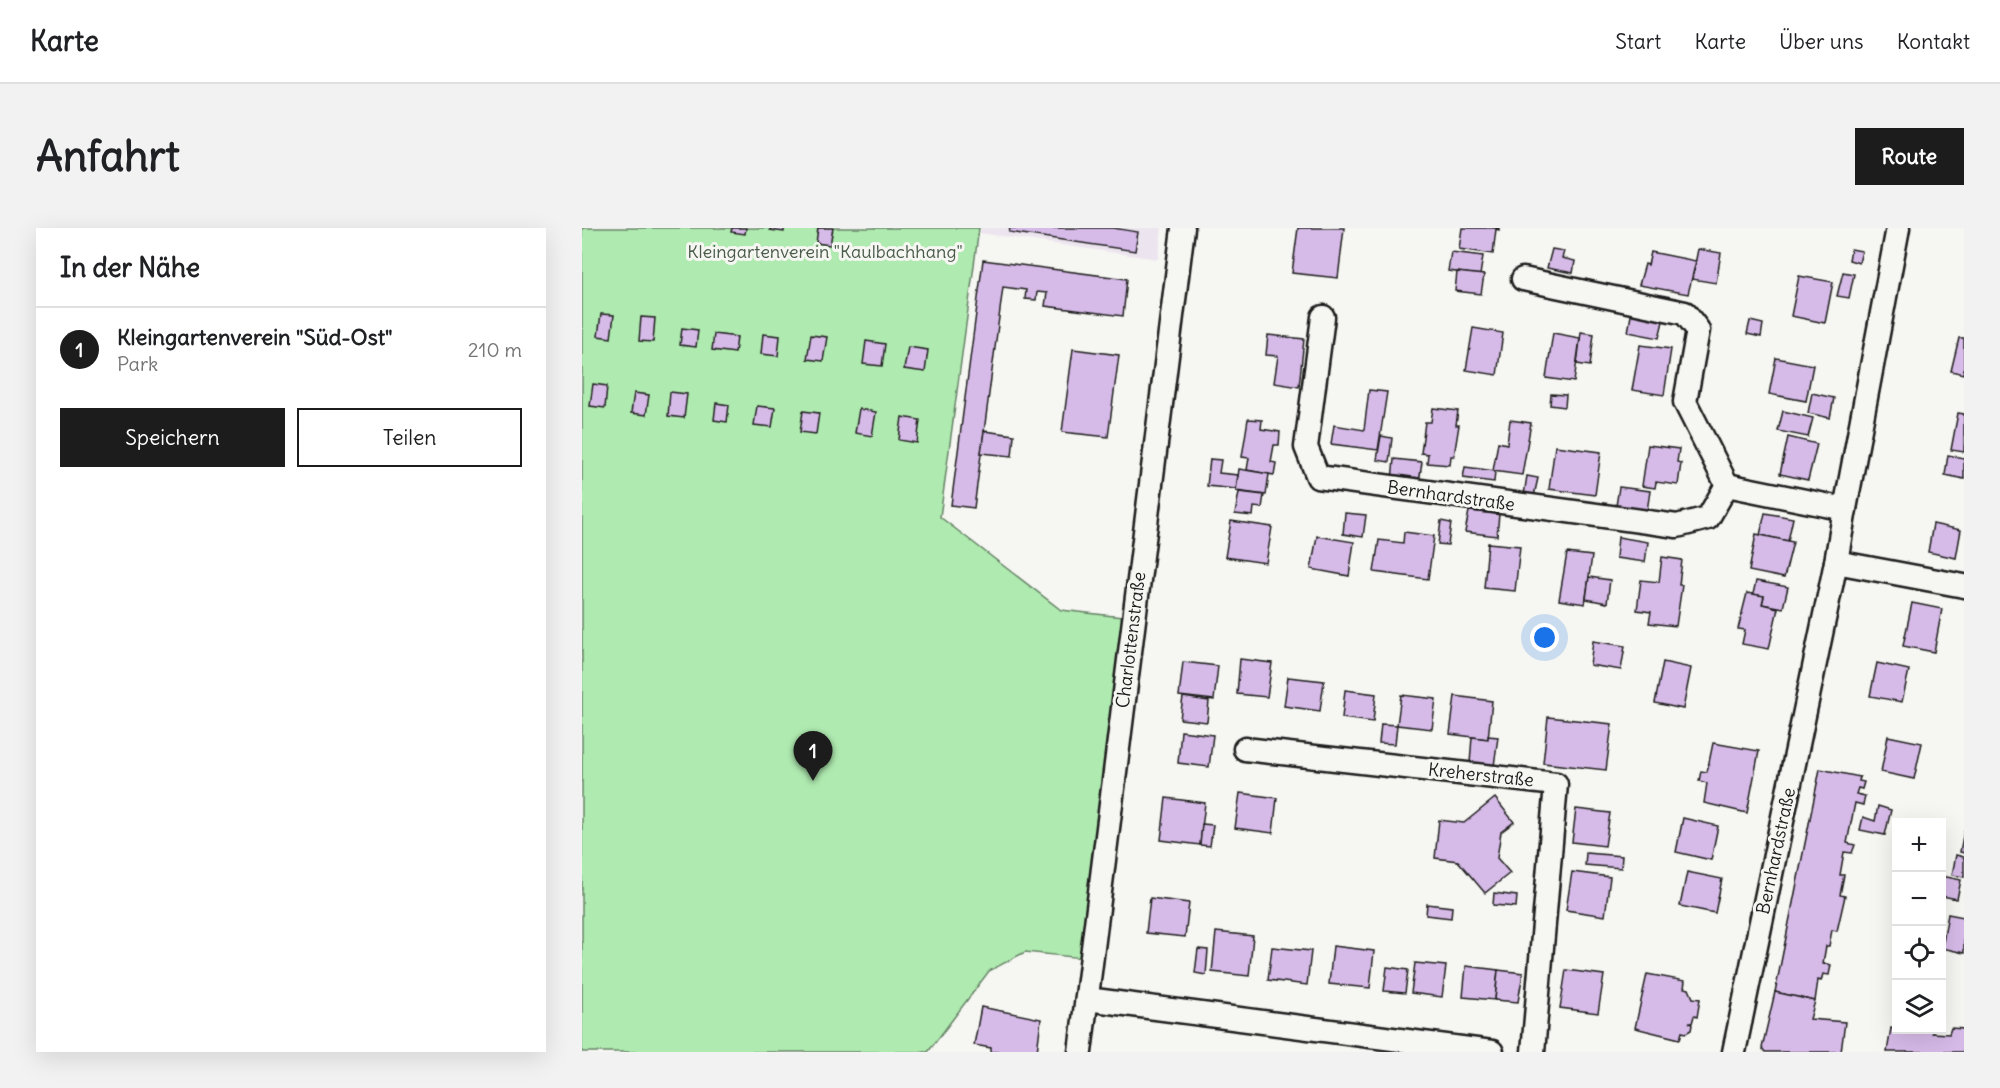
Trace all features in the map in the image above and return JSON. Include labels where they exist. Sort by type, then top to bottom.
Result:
[{"type":"street","name":"Charlottenstraße","points":[[1080,1052],[1183,228]]},
{"type":"street","name":"Bernhardstraße","points":[[1734,1052],[1836,562],[1898,228]]},
{"type":"street","points":[[1522,279],[1685,313],[1698,330],[1685,402],[1727,485],[1845,509]]},
{"type":"street","name":"Bernhardstraße","points":[[1323,317],[1306,447],[1318,477],[1677,526],[1708,518],[1727,485]]},
{"type":"street","points":[[1836,562],[1964,586]]},
{"type":"street","name":"Kreherstraße","points":[[1245,749],[1556,784],[1533,1052]]},
{"type":"street","points":[[1086,999],[1418,1047],[1492,1052]]},
{"type":"shaded area","points":[[981,228],[1162,228],[1158,259],[980,233]]},
{"type":"green space","name":"Kleingartenverein \"Kaulbachhang\"","points":[[582,228],[979,228],[940,517],[1061,610],[1122,617],[1083,958],[1025,952],[989,971],[928,1052],[582,1052]]},
{"type":"building","points":[[732,228],[746,228],[745,234],[731,232]]},
{"type":"building","points":[[770,228],[784,228],[784,232],[770,230]]},
{"type":"building","points":[[818,228],[833,228],[830,245],[816,243]]},
{"type":"building","points":[[1010,228],[1113,228],[1138,232],[1135,251],[1009,232]]},
{"type":"building","points":[[1298,228],[1344,228],[1338,278],[1292,273]]},
{"type":"building","points":[[1462,228],[1499,228],[1499,230],[1496,229],[1493,254],[1459,249]]},
{"type":"building","points":[[1552,249],[1564,251],[1562,258],[1575,261],[1573,273],[1547,268]]},
{"type":"building","points":[[1698,249],[1721,253],[1716,283],[1692,279]]},
{"type":"building","points":[[1851,249],[1862,251],[1859,263],[1849,260]]},
{"type":"building","points":[[1451,252],[1483,256],[1480,275],[1448,271]]},
{"type":"building","points":[[1651,252],[1696,261],[1688,294],[1639,285]]},
{"type":"building","points":[[983,260],[1127,279],[1123,316],[1045,306],[1047,293],[1037,292],[1036,300],[1025,299],[1026,290],[1003,287],[974,508],[951,505]]},
{"type":"building","points":[[1457,272],[1484,275],[1481,294],[1455,291]]},
{"type":"building","points":[[1843,272],[1854,274],[1849,298],[1837,296]]},
{"type":"building","points":[[1799,276],[1833,282],[1825,323],[1791,316]]},
{"type":"building","points":[[1632,310],[1664,317],[1659,338],[1628,332]]},
{"type":"building","points":[[601,314],[614,315],[611,338],[598,336]]},
{"type":"building","points":[[641,317],[655,318],[653,342],[639,341]]},
{"type":"building","points":[[1750,321],[1763,324],[1761,337],[1747,334]]},
{"type":"building","points":[[682,328],[698,330],[696,347],[680,345]]},
{"type":"building","points":[[1473,328],[1503,333],[1497,375],[1466,370]]},
{"type":"building","points":[[1581,332],[1594,334],[1590,366],[1577,364]]},
{"type":"building","points":[[1553,333],[1580,338],[1574,382],[1546,378]]},
{"type":"building","points":[[714,334],[737,337],[735,353],[712,350]]},
{"type":"building","points":[[763,334],[780,336],[778,356],[761,354]]},
{"type":"building","points":[[811,335],[827,337],[823,361],[807,359]]},
{"type":"building","points":[[1268,335],[1304,339],[1299,387],[1274,383],[1278,356],[1266,355]]},
{"type":"building","points":[[1959,338],[1964,338],[1964,374],[1951,371]]},
{"type":"building","points":[[866,341],[885,344],[882,366],[863,364]]},
{"type":"building","points":[[1640,345],[1671,349],[1664,395],[1632,390]]},
{"type":"building","points":[[908,347],[928,350],[925,372],[904,369]]},
{"type":"building","points":[[1073,349],[1119,355],[1108,437],[1062,432]]},
{"type":"building","points":[[1776,358],[1813,365],[1806,401],[1769,394]]},
{"type":"building","points":[[593,384],[607,386],[605,408],[590,406]]},
{"type":"building","points":[[1369,390],[1387,392],[1378,450],[1331,444],[1334,425],[1364,430]]},
{"type":"building","points":[[670,392],[687,394],[684,418],[668,416]]},
{"type":"building","points":[[634,393],[649,395],[646,415],[631,413]]},
{"type":"building","points":[[1812,393],[1834,398],[1830,418],[1808,413]]},
{"type":"building","points":[[1551,394],[1566,395],[1565,407],[1550,405]]},
{"type":"building","points":[[716,403],[729,405],[727,422],[714,420]]},
{"type":"building","points":[[757,406],[775,408],[772,427],[754,425]]},
{"type":"building","points":[[1433,408],[1458,411],[1456,425],[1459,425],[1454,456],[1451,456],[1450,465],[1427,463],[1428,454],[1421,453],[1425,422],[1431,422]]},
{"type":"building","points":[[859,409],[876,412],[872,436],[855,433]]},
{"type":"building","points":[[803,411],[819,413],[816,434],[800,432]]},
{"type":"building","points":[[1783,411],[1813,418],[1808,437],[1778,431]]},
{"type":"building","points":[[1958,413],[1964,414],[1964,452],[1951,450]]},
{"type":"building","points":[[902,417],[920,420],[917,443],[899,440]]},
{"type":"building","points":[[1248,419],[1262,420],[1261,429],[1280,432],[1279,445],[1274,445],[1271,462],[1276,463],[1274,475],[1247,470],[1249,458],[1242,457]]},
{"type":"building","points":[[1510,420],[1531,423],[1522,475],[1493,471],[1498,442],[1507,444]]},
{"type":"building","points":[[984,431],[1014,435],[1012,456],[981,453]]},
{"type":"building","points":[[1381,436],[1392,438],[1389,462],[1377,460]]},
{"type":"building","points":[[1788,437],[1817,444],[1808,480],[1780,474]]},
{"type":"building","points":[[1648,445],[1679,449],[1677,462],[1681,463],[1678,485],[1656,482],[1655,488],[1642,486]]},
{"type":"building","points":[[1555,446],[1601,452],[1595,495],[1549,489]]},
{"type":"building","points":[[1948,455],[1964,458],[1964,479],[1945,475]]},
{"type":"building","points":[[1210,459],[1221,460],[1219,473],[1238,475],[1236,489],[1207,486]]},
{"type":"building","points":[[1394,459],[1422,462],[1419,483],[1392,480]]},
{"type":"building","points":[[1465,467],[1495,471],[1494,482],[1463,478]]},
{"type":"building","points":[[1239,469],[1269,474],[1266,495],[1236,491]]},
{"type":"building","points":[[1527,476],[1538,478],[1534,496],[1524,495]]},
{"type":"building","points":[[1619,487],[1650,491],[1647,511],[1616,506]]},
{"type":"building","points":[[1239,492],[1264,495],[1262,508],[1254,507],[1253,516],[1235,514]]},
{"type":"building","points":[[1469,511],[1499,514],[1497,536],[1465,532]]},
{"type":"building","points":[[1345,513],[1366,515],[1363,537],[1343,534]]},
{"type":"building","points":[[1765,513],[1793,518],[1788,541],[1760,535]]},
{"type":"building","points":[[1231,521],[1272,527],[1266,563],[1225,557]]},
{"type":"building","points":[[1441,521],[1451,523],[1448,545],[1438,544]]},
{"type":"building","points":[[1933,524],[1961,530],[1956,558],[1928,552]]},
{"type":"building","points":[[1404,532],[1434,536],[1428,579],[1374,572],[1379,540],[1403,543]]},
{"type":"building","points":[[1756,534],[1793,542],[1784,578],[1749,571]]},
{"type":"building","points":[[1317,536],[1354,542],[1349,576],[1311,569]]},
{"type":"building","points":[[1618,537],[1648,542],[1645,562],[1616,558]]},
{"type":"building","points":[[1488,543],[1520,546],[1515,591],[1484,588]]},
{"type":"building","points":[[1567,553],[1592,556],[1585,604],[1559,600]]},
{"type":"building","points":[[1662,557],[1682,560],[1679,585],[1682,585],[1676,626],[1649,623],[1651,612],[1637,610],[1641,580],[1659,582]]},
{"type":"building","points":[[1589,577],[1610,580],[1607,603],[1586,599]]},
{"type":"building","points":[[1756,581],[1788,587],[1783,608],[1762,604],[1764,596],[1753,594]]},
{"type":"building","points":[[1747,593],[1764,596],[1762,604],[1778,608],[1769,649],[1742,644],[1745,630],[1738,629]]},
{"type":"building","points":[[1912,603],[1942,609],[1934,652],[1903,646]]},
{"type":"building","points":[[1593,641],[1625,646],[1621,670],[1590,665]]},
{"type":"building","points":[[1240,659],[1272,663],[1267,697],[1237,694]]},
{"type":"building","points":[[1183,662],[1218,666],[1214,700],[1179,696]]},
{"type":"building","points":[[1663,662],[1691,668],[1683,709],[1655,703]]},
{"type":"building","points":[[1877,663],[1909,670],[1902,702],[1870,696]]},
{"type":"building","points":[[1288,677],[1324,681],[1320,711],[1284,706]]},
{"type":"building","points":[[1345,690],[1376,694],[1373,722],[1342,718]]},
{"type":"building","points":[[1401,695],[1436,699],[1432,729],[1397,725]]},
{"type":"building","points":[[1455,696],[1492,701],[1488,739],[1450,734]]},
{"type":"building","points":[[1183,697],[1209,701],[1207,722],[1180,719]]},
{"type":"building","points":[[1548,717],[1612,724],[1606,770],[1543,763]]},
{"type":"building","points":[[1381,724],[1397,725],[1395,744],[1379,743]]},
{"type":"building","points":[[1181,731],[1213,735],[1209,767],[1178,763]]},
{"type":"building","points":[[1488,736],[1498,737],[1494,766],[1470,763],[1472,737],[1488,739]]},
{"type":"building","points":[[1888,736],[1922,743],[1914,779],[1881,772]]},
{"type":"building","points":[[1713,743],[1759,751],[1747,813],[1704,803],[1707,783],[1699,781],[1701,771],[1707,772]]},
{"type":"building","points":[[1820,769],[1860,777],[1859,781],[1864,782],[1862,789],[1858,788],[1856,794],[1865,796],[1863,805],[1855,803],[1847,843],[1855,845],[1852,853],[1844,852],[1840,875],[1844,875],[1840,895],[1845,896],[1837,931],[1832,930],[1829,946],[1826,946],[1823,963],[1831,965],[1829,975],[1823,974],[1821,981],[1818,980],[1815,1001],[1775,992]]},
{"type":"building","points":[[1240,793],[1277,798],[1273,833],[1235,828]]},
{"type":"building","points":[[1166,798],[1205,803],[1200,845],[1161,840]]},
{"type":"building","points":[[1495,798],[1514,822],[1501,832],[1497,858],[1510,873],[1485,893],[1458,861],[1435,858],[1439,820],[1464,823]]},
{"type":"building","points":[[1878,806],[1891,810],[1885,835],[1860,830],[1863,817],[1875,821]]},
{"type":"building","points":[[1576,809],[1610,813],[1605,846],[1572,842]]},
{"type":"building","points":[[1683,818],[1718,826],[1711,860],[1676,852]]},
{"type":"building","points":[[1202,824],[1213,825],[1210,846],[1200,845]]},
{"type":"building","points":[[1964,831],[1964,853],[1960,852]]},
{"type":"building","points":[[1586,853],[1622,856],[1621,868],[1585,865]]},
{"type":"building","points":[[1956,855],[1964,857],[1964,877],[1952,875]]},
{"type":"building","points":[[1572,872],[1610,877],[1605,916],[1566,910]]},
{"type":"building","points":[[1687,872],[1722,879],[1715,913],[1680,906]]},
{"type":"building","points":[[1946,877],[1961,880],[1957,899],[1946,897]]},
{"type":"building","points":[[1494,893],[1517,896],[1516,907],[1493,905]]},
{"type":"building","points":[[1150,898],[1189,903],[1185,937],[1146,933]]},
{"type":"building","points":[[1427,904],[1452,907],[1451,918],[1426,915]]},
{"type":"building","points":[[1948,914],[1964,917],[1964,953],[1946,949]]},
{"type":"building","points":[[1216,932],[1253,936],[1249,976],[1212,972]]},
{"type":"building","points":[[1333,946],[1374,951],[1370,988],[1329,984]]},
{"type":"building","points":[[1272,947],[1311,951],[1307,985],[1268,980]]},
{"type":"building","points":[[1198,949],[1208,950],[1206,975],[1195,973]]},
{"type":"building","points":[[1415,963],[1446,966],[1442,997],[1411,993]]},
{"type":"building","points":[[1466,966],[1498,970],[1495,1000],[1463,997]]},
{"type":"building","points":[[1387,967],[1408,970],[1405,993],[1384,991]]},
{"type":"building","points":[[1498,970],[1523,973],[1518,1002],[1495,1000]]},
{"type":"building","points":[[1566,970],[1604,975],[1598,1013],[1560,1008]]},
{"type":"building","points":[[1647,974],[1685,981],[1684,988],[1689,989],[1693,998],[1700,999],[1697,1017],[1694,1016],[1690,1023],[1691,1030],[1686,1033],[1682,1032],[1680,1039],[1635,1028]]},
{"type":"building","points":[[1775,992],[1815,1001],[1810,1019],[1845,1022],[1841,1052],[1765,1052],[1762,1048]]},
{"type":"building","points":[[981,1007],[1041,1019],[1037,1052],[991,1052],[991,1048],[974,1045]]},
{"type":"building","points":[[1891,1028],[1892,1034],[1949,1034],[1951,1028],[1964,1029],[1964,1052],[1887,1052]]},
{"type":"place","name":"Kleingartenverein \"Süd-Ost\"","points":[[813,781]]}]
